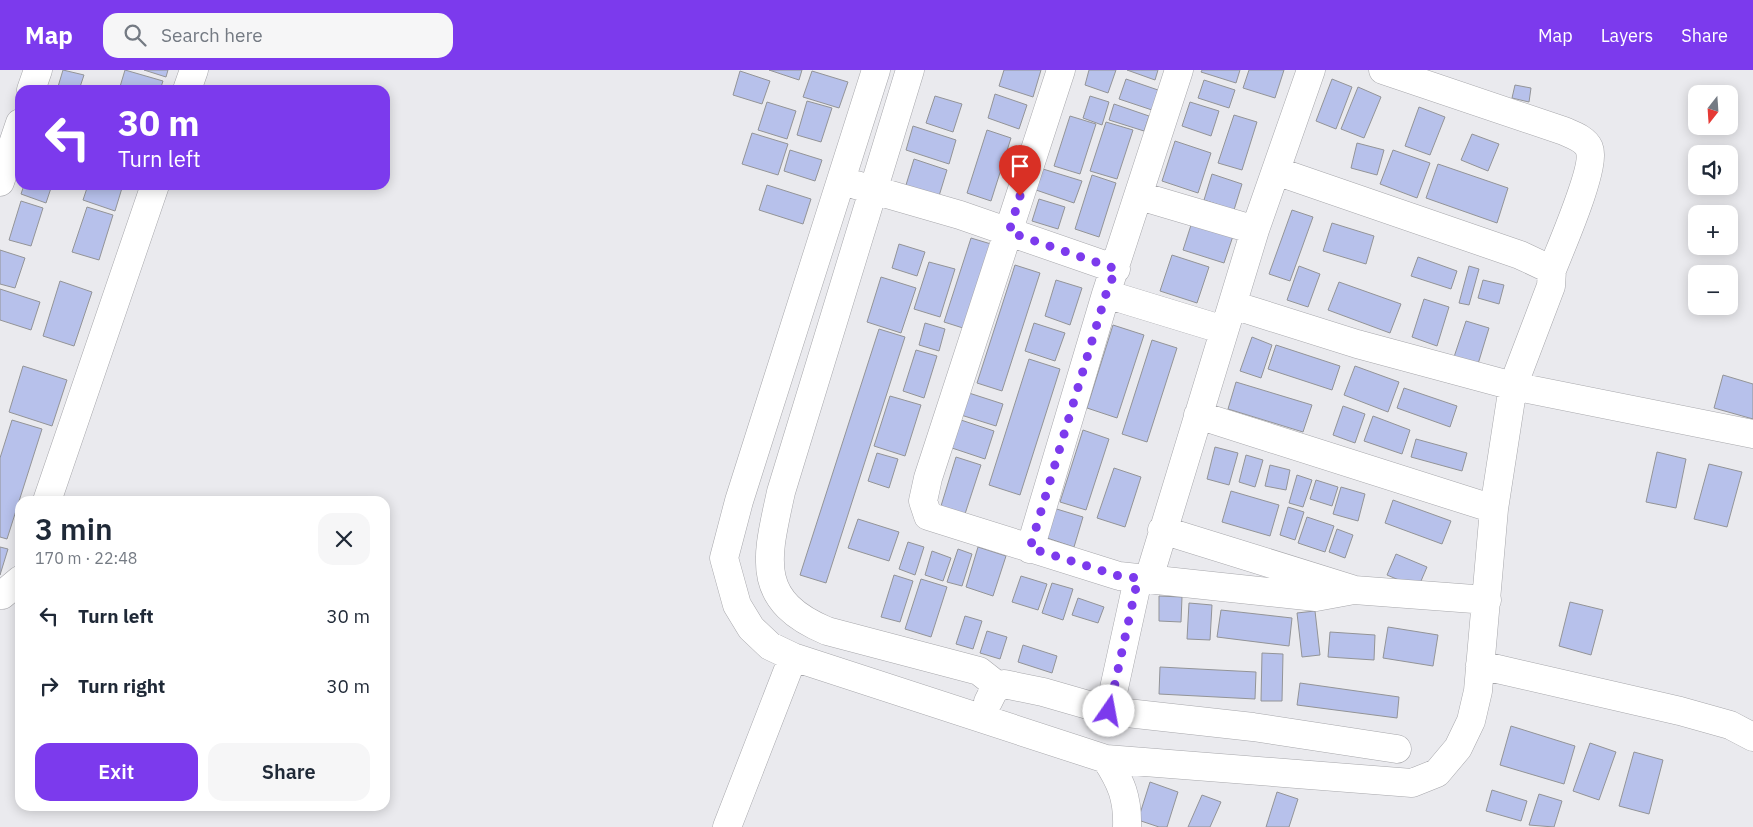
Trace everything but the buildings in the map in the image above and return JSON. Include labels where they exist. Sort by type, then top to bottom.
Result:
[{"type":"street","points":[[33,85],[38,70]]},
{"type":"street","points":[[189,85],[194,70]]},
{"type":"street","points":[[876,70],[739,501],[724,558],[737,605],[752,628],[770,646],[793,657],[1106,759],[1412,783],[1437,773],[1458,748],[1471,721],[1480,665],[1494,509],[1513,386],[1549,292],[1552,270],[1578,203],[1589,166],[1590,149],[1584,141],[1564,131],[1383,70]]},
{"type":"street","points":[[910,70],[872,188],[781,492],[772,532],[769,571],[773,588],[792,611],[808,623],[827,631],[979,671],[998,686],[1014,685],[1109,711],[1253,727],[1397,749]]},
{"type":"street","points":[[1061,70],[931,469],[923,501],[928,516],[1119,576],[1316,597],[1354,590]]},
{"type":"street","points":[[1030,548],[1111,281],[1140,196],[1179,70]]},
{"type":"street","points":[[1109,711],[1144,578],[1162,530],[1256,230],[1311,70]]},
{"type":"street","points":[[1,177],[15,137]]},
{"type":"street","points":[[1276,171],[1520,255],[1552,270]]},
{"type":"street","points":[[841,181],[872,188],[1009,232],[1111,281],[1228,317],[1357,344],[1513,386],[1753,434]]},
{"type":"street","points":[[49,496],[153,190]]},
{"type":"street","points":[[1140,196],[1256,230]]},
{"type":"street","points":[[1198,415],[1494,509]]},
{"type":"street","points":[[1162,530],[1354,590],[1487,600]]},
{"type":"street","points":[[0,595],[15,584]]},
{"type":"street","points":[[727,827],[793,657]]},
{"type":"street","points":[[1480,665],[1680,711],[1730,725],[1753,737]]},
{"type":"street","points":[[981,718],[998,686]]},
{"type":"street","points":[[1106,759],[1121,782],[1128,810],[1127,827]]},
{"type":"route","points":[[1020,196],[1009,232],[1116,269],[1106,294],[1030,548],[1119,576],[1138,578],[1109,711]]}]
